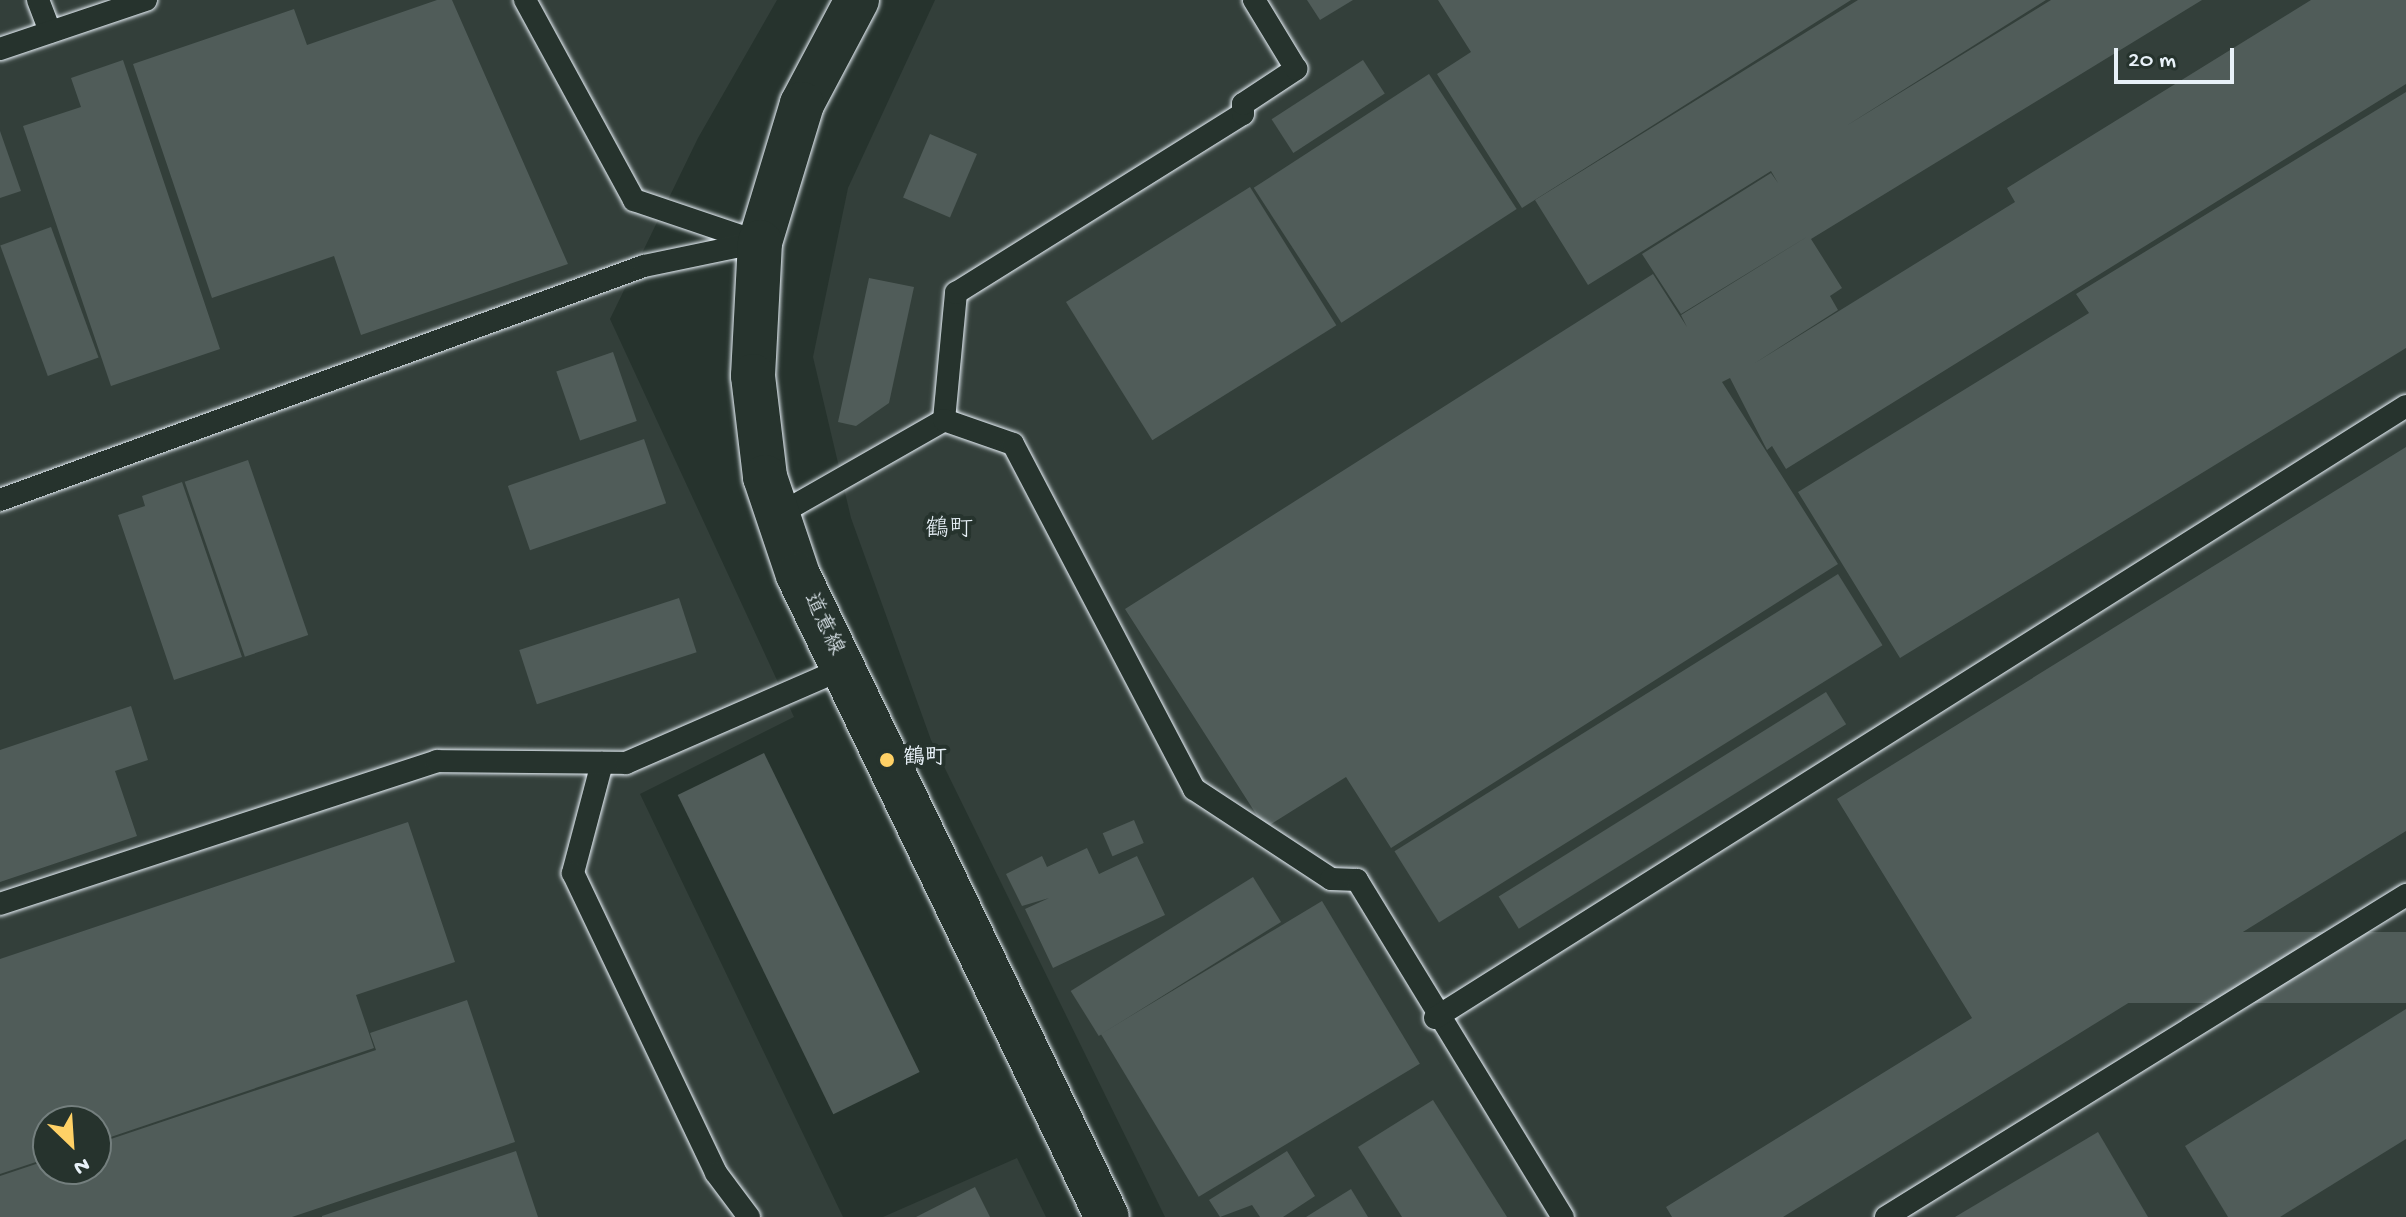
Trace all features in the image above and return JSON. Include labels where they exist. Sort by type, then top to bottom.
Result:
[{"type":"street","name":"道意線","points":[[857,0],[802,104],[760,242],[753,376],[776,516],[844,668],[1107,1217]]},
{"type":"lane","points":[[38,0],[50,32]]},
{"type":"lane","points":[[0,49],[146,0]]},
{"type":"lane","points":[[525,0],[634,200],[760,242]]},
{"type":"lane","points":[[944,420],[956,293],[1243,114],[1243,104],[1296,69],[1254,0]]},
{"type":"lane","points":[[0,500],[644,266],[760,242]]},
{"type":"lane","points":[[1435,1018],[2406,406]]},
{"type":"lane","points":[[776,516],[944,420],[1013,444],[1194,789],[1331,879],[1357,880],[1435,1018],[1563,1217]]},
{"type":"lane","points":[[0,904],[437,761],[626,763],[844,668]]},
{"type":"lane","points":[[602,763],[573,873],[716,1173],[749,1217]]},
{"type":"lane","points":[[1886,1217],[2406,895]]},
{"type":"shaded area","points":[[0,0],[777,0],[698,138],[610,319],[794,717],[640,794],[843,1217],[0,1217]]},
{"type":"shaded area","points":[[935,0],[2406,0],[2406,1217],[1165,1217],[931,740],[851,518],[813,357],[848,188]]},
{"type":"shaded area","points":[[1017,1158],[1046,1217],[883,1217]]},
{"type":"building","points":[[437,0],[452,0],[568,264],[361,335],[334,256],[212,298],[133,64],[294,9],[307,45]]},
{"type":"building","points":[[1307,0],[1353,0],[1320,20]]},
{"type":"building","points":[[1438,0],[1851,0],[1522,208],[1437,74],[1471,52]]},
{"type":"building","points":[[1858,0],[2046,0],[1846,126],[2051,0],[2202,0],[1811,239],[1842,288],[1830,296],[1838,310],[1755,363],[2015,202],[2007,188],[2311,0],[2406,0],[2406,84],[1786,469],[1772,446],[1767,450],[1730,378],[1722,382],[1838,564],[1391,848],[1346,777],[1265,828],[1125,609],[1653,274],[1687,327],[1681,315],[1810,235],[1681,314],[1642,254],[1771,173],[1778,183],[1771,171],[1588,285],[1535,200]]},
{"type":"building","points":[[123,60],[220,349],[111,386],[23,126],[81,107],[71,78]]},
{"type":"building","points":[[1363,60],[1385,94],[1293,153],[1272,119]]},
{"type":"building","points":[[1429,74],[1517,209],[1341,323],[1254,188]]},
{"type":"building","points":[[2406,92],[2406,348],[1900,658],[1798,492],[2089,313],[2076,294]]},
{"type":"building","points":[[0,131],[21,191],[0,198]]},
{"type":"building","points":[[930,134],[977,154],[950,217],[903,198]]},
{"type":"building","points":[[1250,187],[1336,325],[1152,440],[1066,302]]},
{"type":"building","points":[[51,227],[99,358],[48,376],[0,245]]},
{"type":"building","points":[[869,278],[914,287],[889,403],[856,426],[838,422]]},
{"type":"building","points":[[613,352],[637,421],[580,441],[556,372]]},
{"type":"building","points":[[644,439],[666,503],[530,550],[508,486]]},
{"type":"building","points":[[2406,447],[2406,831],[1783,1217],[1672,1217],[1666,1207],[1972,1018],[1837,799]]},
{"type":"building","points":[[248,460],[308,635],[245,657],[185,482]]},
{"type":"building","points":[[182,482],[242,657],[174,680],[118,515],[145,506],[142,496]]},
{"type":"building","points":[[1838,574],[1883,645],[1439,922],[1394,851]]},
{"type":"building","points":[[679,598],[697,652],[537,704],[519,650]]},
{"type":"building","points":[[1826,692],[1846,724],[1519,929],[1499,897]]},
{"type":"building","points":[[131,706],[148,760],[115,771],[137,836],[0,882],[0,750]]},
{"type":"building","points":[[764,753],[920,1072],[833,1114],[678,795]]},
{"type":"building","points":[[1134,820],[1144,843],[1112,856],[1103,833]]},
{"type":"building","points":[[408,822],[455,962],[356,995],[374,1048],[112,1137],[112,1105],[32,1105],[32,1163],[0,1174],[0,959]]},
{"type":"building","points":[[1087,848],[1099,874],[1137,856],[1165,915],[1053,968],[1025,909],[1049,898],[1022,906],[1006,874],[1042,856],[1047,867]]},
{"type":"building","points":[[1253,877],[1281,922],[1099,1036],[1071,991]]},
{"type":"building","points":[[1322,901],[1420,1064],[1199,1197],[1101,1034]]},
{"type":"building","points":[[2110,932],[2406,932],[2406,1003],[2110,1003]]},
{"type":"building","points":[[467,1000],[515,1142],[292,1217],[0,1217],[0,1176],[32,1165],[32,1185],[112,1185],[112,1139],[376,1050],[370,1033]]},
{"type":"building","points":[[2406,1009],[2406,1139],[2280,1217],[2228,1217],[2185,1146]]},
{"type":"building","points":[[1433,1100],[1507,1217],[1402,1217],[1358,1147]]},
{"type":"building","points":[[2098,1132],[2148,1217],[1955,1217]]},
{"type":"building","points":[[516,1151],[538,1217],[322,1217],[322,1216]]},
{"type":"building","points":[[1287,1151],[1315,1196],[1283,1217],[1260,1217],[1252,1205],[1220,1217],[1209,1200]]},
{"type":"building","points":[[975,1187],[990,1217],[916,1217]]},
{"type":"building","points":[[1351,1189],[1368,1217],[1306,1217]]},
{"type":"place","name":"鶴町","points":[[887,760]]},
{"type":"district","name":"鶴町","points":[[949,531]]}]
